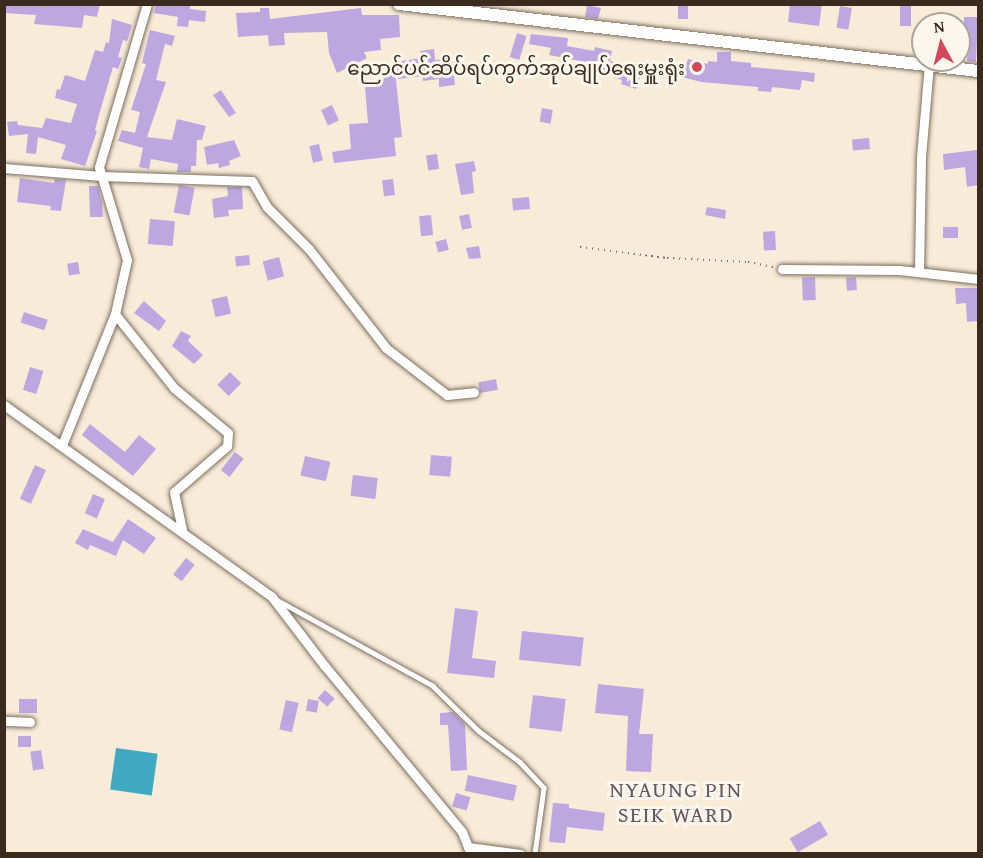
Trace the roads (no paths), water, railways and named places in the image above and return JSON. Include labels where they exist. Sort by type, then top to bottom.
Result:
[{"type":"street","points":[[62,446],[115,314],[127,260],[99,167],[147,4]]},
{"type":"street","points":[[399,4],[581,27],[911,62]]},
{"type":"street","points":[[919,272],[921,157],[928,72]]},
{"type":"street","points":[[4,168],[102,176],[252,181],[267,207],[309,249],[386,348],[447,395],[474,392]]},
{"type":"street","points":[[782,269],[919,272],[978,279]]},
{"type":"street","points":[[115,314],[174,388],[228,433],[227,446],[174,492],[182,531]]},
{"type":"street","points":[[4,405],[272,597],[324,665],[462,832],[470,850],[521,854]]},
{"type":"street","points":[[4,721],[30,722]]},
{"type":"lane","points":[[272,597],[432,685],[479,731],[520,762],[544,788],[535,854]]},
{"type":"water","points":[[116,748],[158,754],[152,795],[110,790]]},
{"type":"place","name":"ညောင်ပင်ဆိပ်ရပ်ကွက်အုပ်ချုပ်ရေးမှူးရုံး","points":[[697,67]]},
{"type":"district","name":"NYAUNG PIN SEIK WARD","points":[[676,802]]}]
